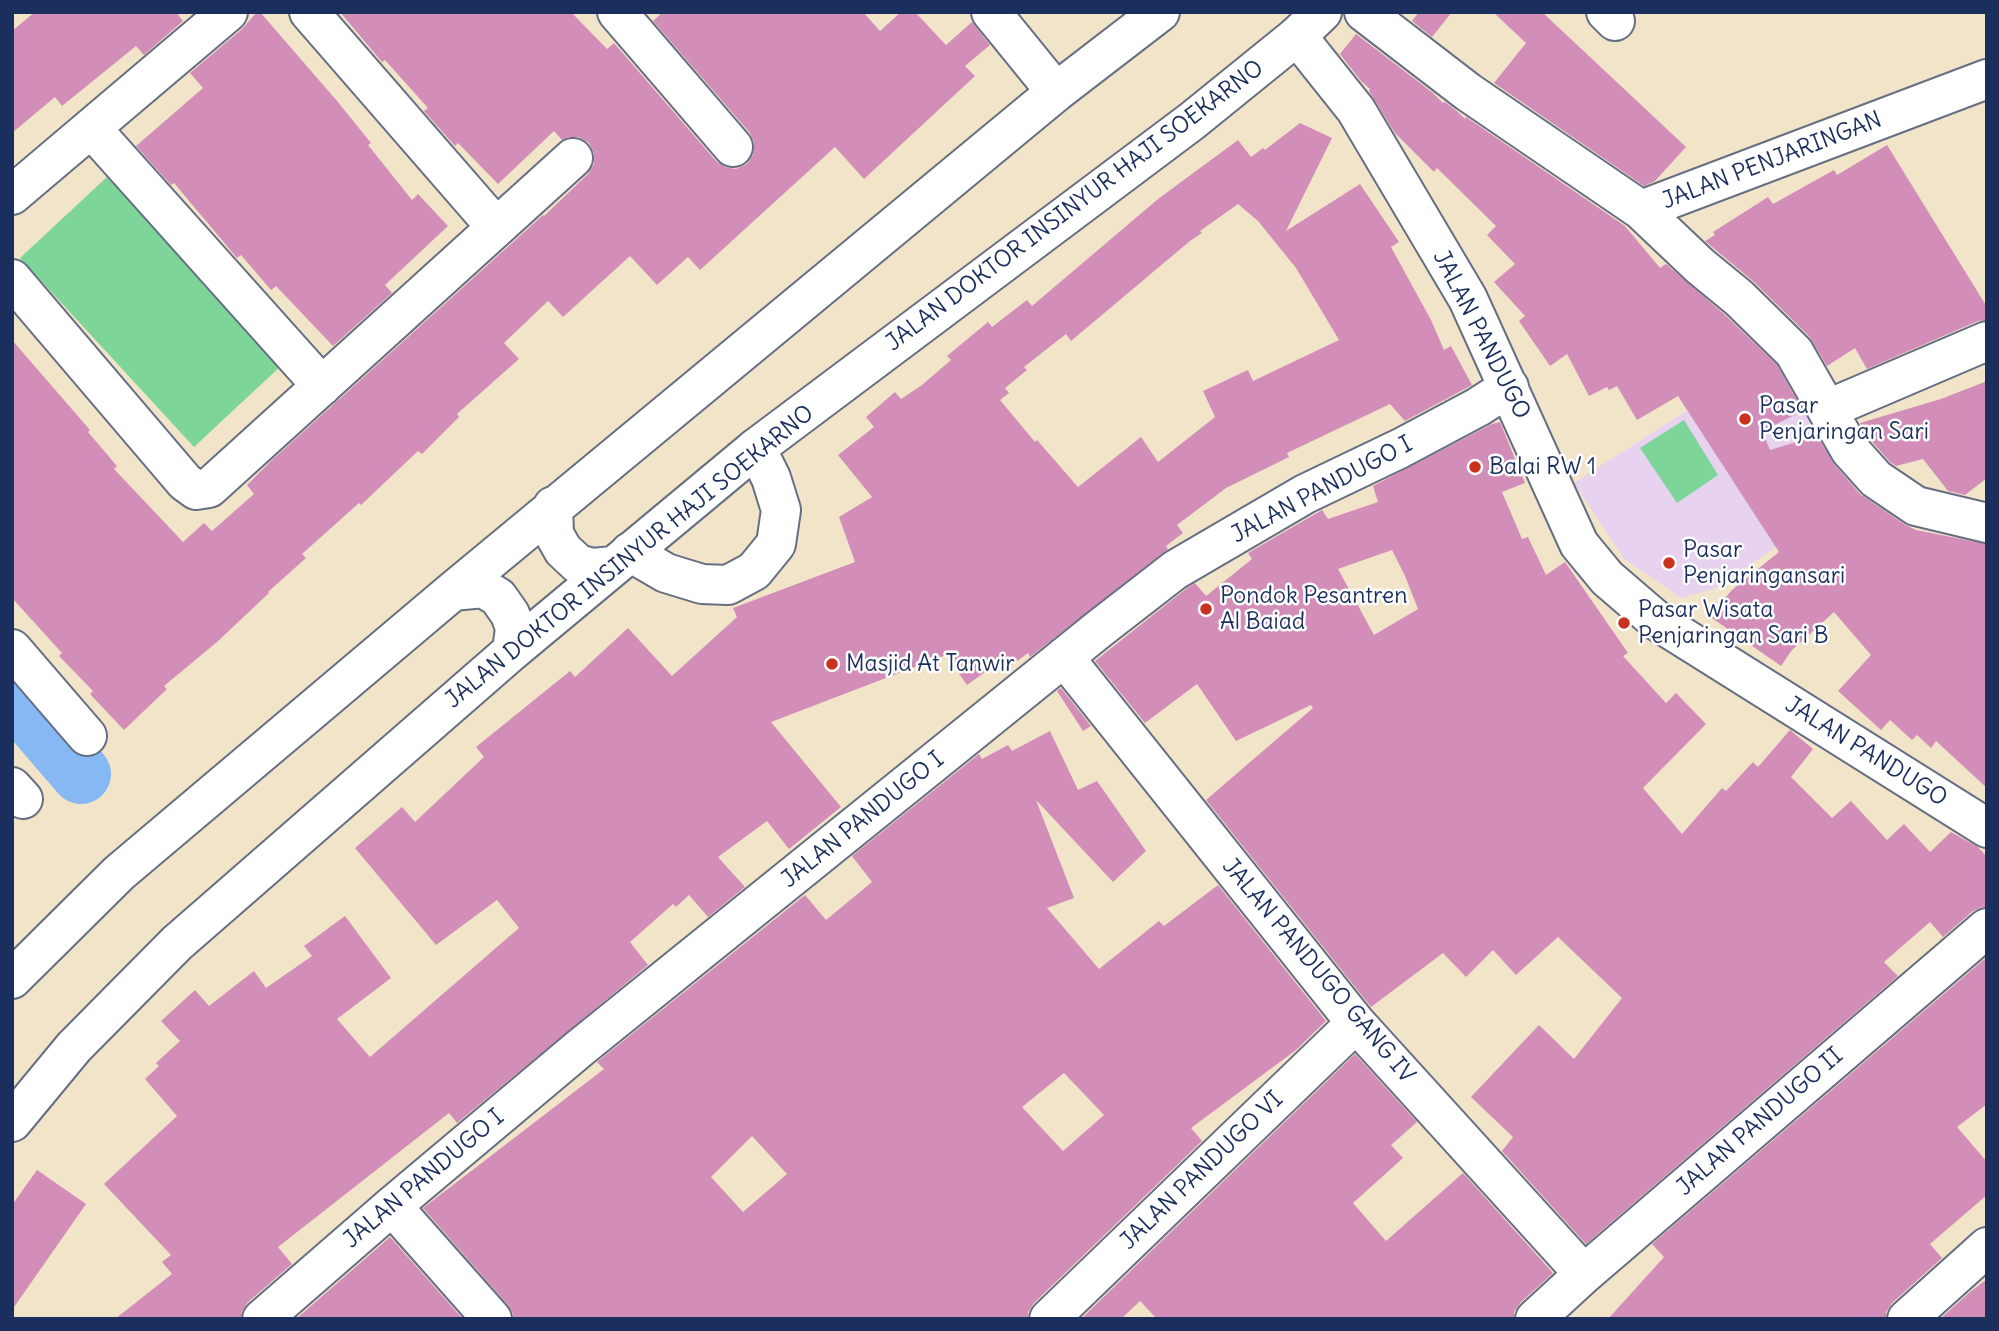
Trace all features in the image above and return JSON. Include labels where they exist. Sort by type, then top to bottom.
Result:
[{"type":"street","points":[[12,195],[228,12]]},
{"type":"street","points":[[309,12],[496,227]]},
{"type":"street","points":[[617,12],[733,147]]},
{"type":"street","points":[[991,12],[1056,92]]},
{"type":"street","points":[[12,979],[119,873],[553,506],[1056,92],[1160,12]]},
{"type":"street","name":"JALAN PENJARINGAN","points":[[1364,12],[1468,92],[1641,210],[1987,79]]},
{"type":"street","name":"JALAN PANDUGO","points":[[1309,24],[1356,110],[1468,299],[1579,544],[1607,578],[1657,621],[1987,828]]},
{"type":"street","name":"JALAN DOKTOR INSINYUR HAJI SOEKARNO","points":[[12,1122],[74,1047],[177,943],[512,651],[756,448],[1192,121],[1309,24]]},
{"type":"street","points":[[91,128],[321,386]]},
{"type":"street","points":[[12,279],[185,482],[196,490],[209,488],[573,158]]},
{"type":"street","points":[[1641,210],[1700,266],[1740,298],[1794,352],[1850,450],[1876,479],[1916,506],[1987,523]]},
{"type":"street","points":[[1828,409],[1987,341]]},
{"type":"street","name":"JALAN PANDUGO I","points":[[262,1319],[580,1048],[1175,570],[1305,494],[1413,442],[1509,387]]},
{"type":"street","points":[[553,506],[554,534],[562,550],[578,564],[593,568],[622,559],[702,584],[728,585],[754,571],[776,544],[781,510],[771,478],[756,448]]},
{"type":"street","points":[[453,591],[483,588],[498,597],[510,614],[515,628],[512,651]]},
{"type":"street","points":[[12,649],[87,736]]},
{"type":"street","name":"JALAN PANDUGO GANG IV","points":[[1065,657],[1356,1023],[1584,1274]]},
{"type":"street","name":"JALAN PANDUGO II","points":[[1535,1319],[1987,928]]},
{"type":"street","name":"JALAN PANDUGO VI","points":[[1049,1319],[1356,1023]]},
{"type":"street","points":[[392,1206],[492,1319]]},
{"type":"street","points":[[1907,1319],[1987,1247]]},
{"type":"shaded area","name":"Pasar Penjaringan Sari","points":[[1775,354],[1860,489],[1716,588],[1681,598],[1624,559],[1574,483]]},
{"type":"green space","points":[[108,176],[283,364],[194,447],[20,258]]},
{"type":"green space","points":[[1684,420],[1718,475],[1677,503],[1640,448]]},
{"type":"building","points":[[35,12],[176,12],[183,21],[144,55],[136,46],[62,106],[55,97],[12,133],[12,31]]},
{"type":"building","points":[[260,12],[337,101],[412,200],[418,194],[448,226],[385,285],[392,293],[333,346],[276,286],[271,290],[241,255],[237,258],[174,183],[171,185],[136,146],[203,88],[190,73],[242,29]]},
{"type":"building","points":[[340,12],[571,12],[607,49],[614,43],[716,161],[725,167],[736,169],[747,164],[753,155],[754,142],[750,133],[653,21],[663,12],[863,12],[880,31],[901,12],[915,12],[946,45],[972,22],[990,45],[965,66],[975,76],[864,179],[835,147],[700,270],[688,257],[657,285],[630,256],[563,317],[548,301],[504,343],[519,359],[457,414],[459,417],[422,454],[418,451],[361,505],[359,503],[302,554],[306,558],[217,642],[164,686],[167,689],[124,730],[90,694],[93,691],[59,656],[62,653],[12,598],[12,340],[90,430],[88,432],[117,466],[114,469],[183,542],[204,523],[212,531],[254,494],[247,485],[272,460],[544,216],[588,174],[594,164],[594,153],[589,143],[579,137],[562,140],[554,131],[498,184],[458,143],[455,146],[424,111],[428,108],[385,60],[382,62]]},
{"type":"building","points":[[1419,12],[1452,12],[1432,37],[1412,21]]},
{"type":"building","points":[[1493,12],[1542,12],[1686,147],[1655,181],[1644,186],[1494,83],[1526,43]]},
{"type":"building","points":[[1356,34],[1465,119],[1466,117],[1625,226],[1660,268],[1666,264],[1777,365],[1803,411],[1762,431],[1770,450],[1817,436],[1834,464],[1860,494],[1904,524],[1916,530],[1987,544],[1987,788],[1936,741],[1931,748],[1917,735],[1912,740],[1890,720],[1881,730],[1838,691],[1871,655],[1834,612],[1792,650],[1781,666],[1709,616],[1732,590],[1779,552],[1678,396],[1637,420],[1617,386],[1609,390],[1607,387],[1589,396],[1567,354],[1550,366],[1519,321],[1525,316],[1494,282],[1515,264],[1487,235],[1496,226],[1437,168],[1434,172],[1395,133],[1370,89],[1340,54]]},
{"type":"building","points":[[1300,123],[1332,138],[1286,231],[1360,184],[1399,242],[1391,247],[1431,320],[1444,350],[1451,346],[1472,385],[1405,421],[1390,404],[1287,453],[1289,457],[1226,488],[1177,525],[1183,533],[1166,546],[1168,549],[1030,657],[1028,653],[1001,673],[995,665],[967,685],[946,655],[771,722],[841,807],[789,849],[767,821],[718,857],[745,887],[708,917],[689,895],[676,907],[673,904],[630,942],[648,965],[457,1123],[449,1113],[278,1247],[292,1264],[248,1302],[242,1311],[241,1319],[115,1319],[172,1274],[162,1262],[171,1255],[104,1184],[177,1116],[145,1079],[159,1066],[156,1063],[180,1041],[161,1021],[195,990],[209,1006],[254,971],[266,988],[312,956],[304,946],[345,916],[391,978],[337,1019],[370,1057],[519,928],[497,900],[436,945],[355,848],[402,807],[415,822],[484,757],[476,747],[570,671],[575,677],[628,628],[672,676],[737,617],[733,608],[855,562],[839,517],[872,497],[838,455],[874,427],[866,417],[895,392],[901,399],[922,385],[951,360],[947,356],[988,322],[992,327],[1027,300],[1032,306],[1158,199],[1238,140],[1251,157],[1263,148],[1265,150]],"holes":[[[1238,204],[1258,221],[1296,268],[1339,340],[1253,381],[1248,370],[1203,391],[1215,417],[1158,462],[1141,437],[1078,487],[1000,400],[1009,393],[1005,388],[1027,370],[1024,367],[1066,334],[1071,341],[1202,233],[1200,231]]]},
{"type":"building","points":[[1887,145],[1987,307],[1987,320],[1978,321],[1867,369],[1855,348],[1827,366],[1809,336],[1754,282],[1705,241],[1715,235],[1713,232],[1768,197],[1773,204],[1834,170],[1837,175]]},
{"type":"building","points":[[1987,381],[1987,478],[1965,495],[1948,491],[1923,459],[1896,466],[1890,462],[1868,437],[1860,423],[1941,399]]},
{"type":"building","points":[[1500,422],[1525,483],[1502,492],[1522,539],[1528,537],[1546,575],[1565,562],[1628,653],[1623,656],[1666,703],[1676,693],[1706,724],[1643,788],[1682,834],[1722,788],[1726,791],[1753,762],[1758,767],[1790,730],[1813,749],[1791,777],[1832,818],[1851,801],[1887,840],[1904,824],[1930,852],[1951,832],[1978,847],[1987,857],[1987,907],[1973,911],[1943,937],[1930,922],[1884,962],[1898,976],[1586,1244],[1502,1151],[1513,1137],[1471,1097],[1539,1025],[1574,1059],[1622,998],[1558,937],[1516,975],[1493,950],[1466,977],[1443,953],[1371,1007],[1206,800],[1313,708],[1311,705],[1236,741],[1197,684],[1145,723],[1095,661],[1195,583],[1206,596],[1252,559],[1248,553],[1322,510],[1328,519],[1378,502],[1373,486]],"holes":[[[1392,550],[1418,609],[1374,635],[1338,569]]]},
{"type":"building","points":[[1061,688],[1091,726],[1083,731],[1057,691]]},
{"type":"building","points":[[1050,731],[1078,790],[1097,781],[1146,851],[1113,882],[1036,800],[1074,898],[1047,908],[1099,969],[1159,921],[1164,926],[1218,885],[1326,1021],[1296,1050],[1191,1128],[1202,1141],[1034,1303],[1028,1312],[1028,1319],[513,1319],[508,1305],[423,1208],[604,1069],[597,1062],[805,895],[826,920],[872,882],[852,856],[979,754],[982,759],[1008,745],[1012,751]],"holes":[[[1064,1073],[1104,1115],[1063,1151],[1022,1107]],[[752,1136],[787,1174],[743,1212],[711,1177]]]},
{"type":"building","points":[[1987,957],[1987,1104],[1957,1127],[1987,1162],[1987,1195],[1930,1244],[1942,1258],[1892,1303],[1886,1312],[1886,1319],[1608,1319],[1664,1257],[1652,1244]]},
{"type":"building","points":[[1355,1054],[1417,1122],[1391,1145],[1403,1158],[1353,1203],[1386,1241],[1463,1173],[1553,1273],[1520,1303],[1514,1312],[1514,1319],[1157,1319],[1140,1301],[1121,1319],[1081,1319]]},
{"type":"building","points":[[37,1170],[86,1204],[12,1310],[12,1205]]},
{"type":"building","points":[[390,1237],[463,1319],[296,1319]]},
{"type":"building","points":[[1987,1279],[1987,1319],[1940,1319],[1970,1292]]},
{"type":"waterway","points":[[12,694],[81,774]]},
{"type":"place","name":"Pasar Penjaringan Sari","points":[[1745,419]]},
{"type":"place","name":"Balai RW 1","points":[[1475,467]]},
{"type":"place","name":"Pasar Penjaringansari","points":[[1669,563]]},
{"type":"place","name":"Pondok Pesantren Al Baiad","points":[[1206,609]]},
{"type":"place","name":"Pasar Wisata Penjaringan Sari B","points":[[1624,623]]},
{"type":"place","name":"Masjid At Tanwir","points":[[832,664]]}]
